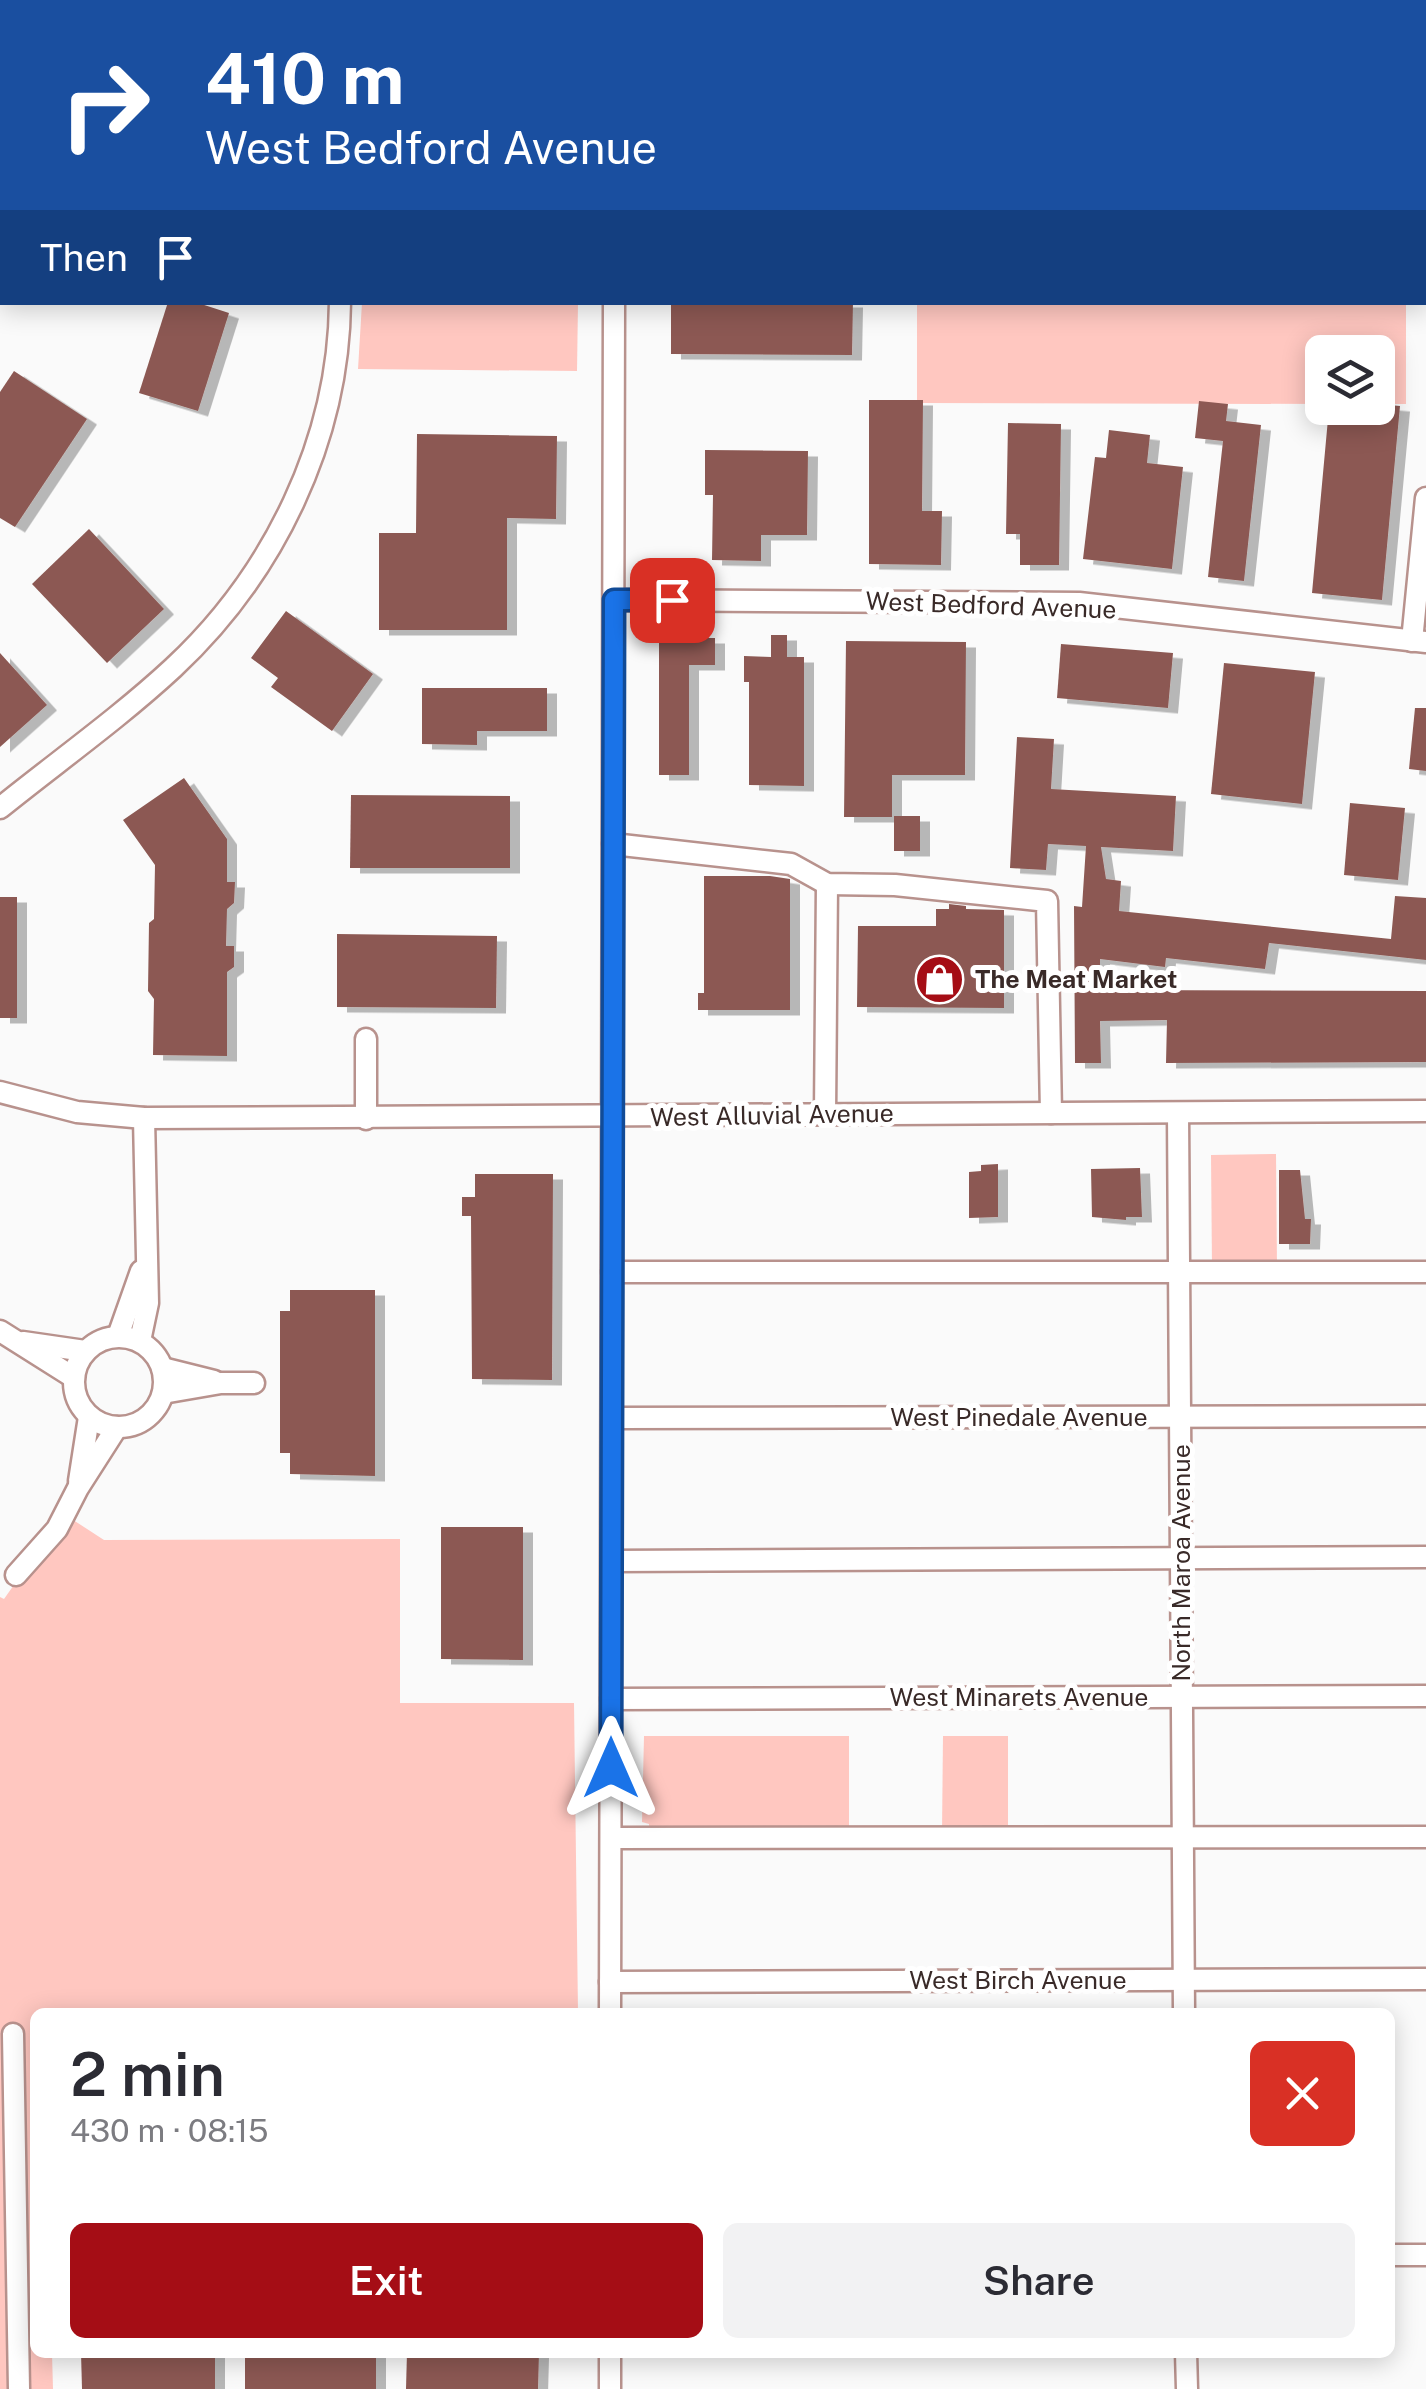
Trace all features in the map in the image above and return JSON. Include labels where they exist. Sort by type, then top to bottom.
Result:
[{"type":"street","points":[[0,808],[174,668],[248,583],[286,519],[312,458],[333,376],[340,305]]},
{"type":"street","points":[[610,2008],[614,305]]},
{"type":"street","points":[[1419,642],[1426,498]]},
{"type":"street","name":"West Bedford Avenue","points":[[614,600],[1079,603],[1419,642]]},
{"type":"street","points":[[613,844],[791,864],[827,884],[895,885],[1046,901],[1051,1113]]},
{"type":"street","points":[[825,1114],[827,884]]},
{"type":"street","points":[[366,1039],[366,1119]]},
{"type":"street","name":"West Alluvial Avenue","points":[[0,1092],[77,1112],[144,1118],[1426,1111]]},
{"type":"street","name":"North Maroa Avenue","points":[[1178,1113],[1184,2008]]},
{"type":"street","points":[[140,1341],[148,1303],[144,1118]]},
{"type":"street","points":[[118,1336],[145,1259]]},
{"type":"street","points":[[612,1272],[1426,1272]]},
{"type":"street","points":[[8,1336],[85,1351]]},
{"type":"street","points":[[8,1336],[73,1378]]},
{"type":"street","points":[[118,1336],[140,1341],[152,1350],[162,1368],[163,1393],[146,1418],[132,1425],[117,1427],[89,1417],[74,1392],[73,1378],[85,1351],[96,1342],[118,1336]]},
{"type":"street","points":[[162,1368],[221,1383]]},
{"type":"street","points":[[163,1393],[221,1383],[254,1383]]},
{"type":"street","name":"West Pinedale Avenue","points":[[612,1418],[1426,1416]]},
{"type":"street","points":[[78,1488],[89,1417]]},
{"type":"street","points":[[16,1576],[57,1529],[117,1427]]},
{"type":"street","points":[[612,1561],[1426,1557]]},
{"type":"street","name":"West Minarets Avenue","points":[[611,1699],[1426,1696]]},
{"type":"street","points":[[611,1838],[1426,1837]]},
{"type":"street","name":"West Birch Avenue","points":[[610,1982],[1426,1978]]},
{"type":"street","points":[[14,2034],[19,2389]]},
{"type":"street","points":[[1395,2255],[1426,2255]]},
{"type":"street","points":[[610,2358],[610,2389]]},
{"type":"street","points":[[1186,2358],[1186,2389]]},
{"type":"shaded area","points":[[362,305],[578,305],[577,371],[358,369]]},
{"type":"shaded area","points":[[917,305],[1406,305],[1406,404],[1395,404],[1395,335],[1305,335],[1305,404],[917,403]]},
{"type":"shaded area","points":[[1276,1154],[1277,1268],[1212,1268],[1211,1155]]},
{"type":"shaded area","points":[[64,1514],[104,1540],[400,1539],[400,1703],[574,1703],[578,2008],[30,2008],[30,2358],[52,2358],[53,2389],[0,2389],[0,1597],[4,1599]]},
{"type":"shaded area","points":[[644,1736],[849,1736],[849,1832],[649,1833],[649,1824],[642,1822]]},
{"type":"shaded area","points":[[943,1736],[1008,1736],[1008,1832],[942,1832]]},
{"type":"building","points":[[167,305],[204,305],[229,313],[198,411],[139,393]]},
{"type":"building","points":[[671,305],[853,305],[852,355],[671,354]]},
{"type":"building","points":[[14,371],[87,419],[15,527],[0,518],[0,392]]},
{"type":"building","points":[[869,400],[923,400],[922,511],[942,511],[941,565],[869,564]]},
{"type":"building","points":[[1199,401],[1228,404],[1226,421],[1261,425],[1244,581],[1208,577],[1223,441],[1195,438]]},
{"type":"building","points":[[1395,406],[1400,406],[1382,600],[1312,593],[1327,425],[1395,425]]},
{"type":"building","points":[[1008,423],[1061,424],[1059,565],[1020,565],[1020,534],[1006,534]]},
{"type":"building","points":[[1109,430],[1150,435],[1147,463],[1183,467],[1172,569],[1083,559],[1095,457],[1106,458]]},
{"type":"building","points":[[417,434],[557,436],[556,519],[507,518],[507,630],[379,630],[379,533],[416,533]]},
{"type":"building","points":[[705,450],[808,451],[807,535],[761,535],[761,561],[712,560],[713,495],[705,495]]},
{"type":"building","points":[[89,529],[164,609],[107,663],[32,584]]},
{"type":"building","points":[[286,611],[373,674],[332,731],[271,687],[278,678],[251,658]]},
{"type":"building","points":[[771,635],[787,635],[787,657],[804,657],[804,786],[749,785],[749,682],[744,682],[744,656],[771,657]]},
{"type":"building","points":[[659,638],[715,638],[715,665],[689,665],[689,775],[659,775]]},
{"type":"building","points":[[846,641],[966,642],[965,775],[892,775],[892,817],[844,817]]},
{"type":"building","points":[[1061,644],[1173,653],[1168,708],[1057,698]]},
{"type":"building","points":[[0,653],[47,705],[0,747]]},
{"type":"building","points":[[1224,663],[1315,672],[1302,804],[1211,794]]},
{"type":"building","points":[[422,688],[547,688],[547,731],[477,731],[477,745],[422,744]]},
{"type":"building","points":[[1415,708],[1426,708],[1426,771],[1409,769]]},
{"type":"building","points":[[1017,737],[1054,739],[1051,789],[1176,796],[1173,851],[1101,847],[1106,879],[1121,881],[1119,911],[1391,939],[1395,896],[1426,898],[1426,960],[1269,943],[1265,969],[1166,958],[1165,967],[1100,959],[1100,990],[1426,991],[1426,1062],[1166,1063],[1167,1020],[1100,1021],[1101,1063],[1075,1063],[1074,906],[1082,907],[1086,846],[1048,844],[1046,870],[1010,868]]},
{"type":"building","points":[[184,778],[227,839],[227,882],[235,882],[234,903],[227,909],[226,946],[234,946],[234,967],[227,972],[227,1056],[153,1055],[154,999],[148,991],[155,865],[123,820]]},
{"type":"building","points":[[351,795],[510,796],[510,868],[350,868]]},
{"type":"building","points":[[1350,803],[1405,808],[1398,880],[1344,875]]},
{"type":"building","points":[[894,816],[920,816],[920,851],[894,851]]},
{"type":"building","points":[[704,876],[790,879],[790,1010],[698,1010],[698,993],[704,993]]},
{"type":"building","points":[[0,897],[17,897],[17,1018],[0,1018]]},
{"type":"building","points":[[949,904],[966,909],[1004,910],[1004,1008],[857,1007],[858,926],[936,926],[936,909],[949,909]]},
{"type":"building","points":[[337,934],[497,936],[496,1008],[337,1007]]},
{"type":"building","points":[[998,1164],[998,1217],[969,1218],[969,1172],[981,1171],[981,1165]]},
{"type":"building","points":[[1140,1168],[1142,1217],[1092,1217],[1091,1169]]},
{"type":"building","points":[[1279,1170],[1300,1170],[1305,1219],[1311,1219],[1310,1244],[1279,1244]]},
{"type":"building","points":[[475,1174],[553,1174],[552,1380],[472,1379],[471,1216],[462,1216],[462,1197],[475,1197]]},
{"type":"building","points":[[290,1290],[375,1290],[375,1476],[290,1474],[290,1453],[280,1453],[280,1311],[290,1311]]},
{"type":"building","points":[[441,1527],[523,1527],[523,1660],[441,1659]]},
{"type":"building","points":[[81,2358],[215,2358],[215,2389],[82,2389]]},
{"type":"building","points":[[245,2358],[376,2358],[376,2389],[245,2389]]},
{"type":"building","points":[[407,2358],[539,2358],[538,2389],[406,2389]]},
{"type":"place","name":"The Meat Market","points":[[940,979]]},
{"type":"route","points":[[611,1768],[614,600],[672,600]]}]
